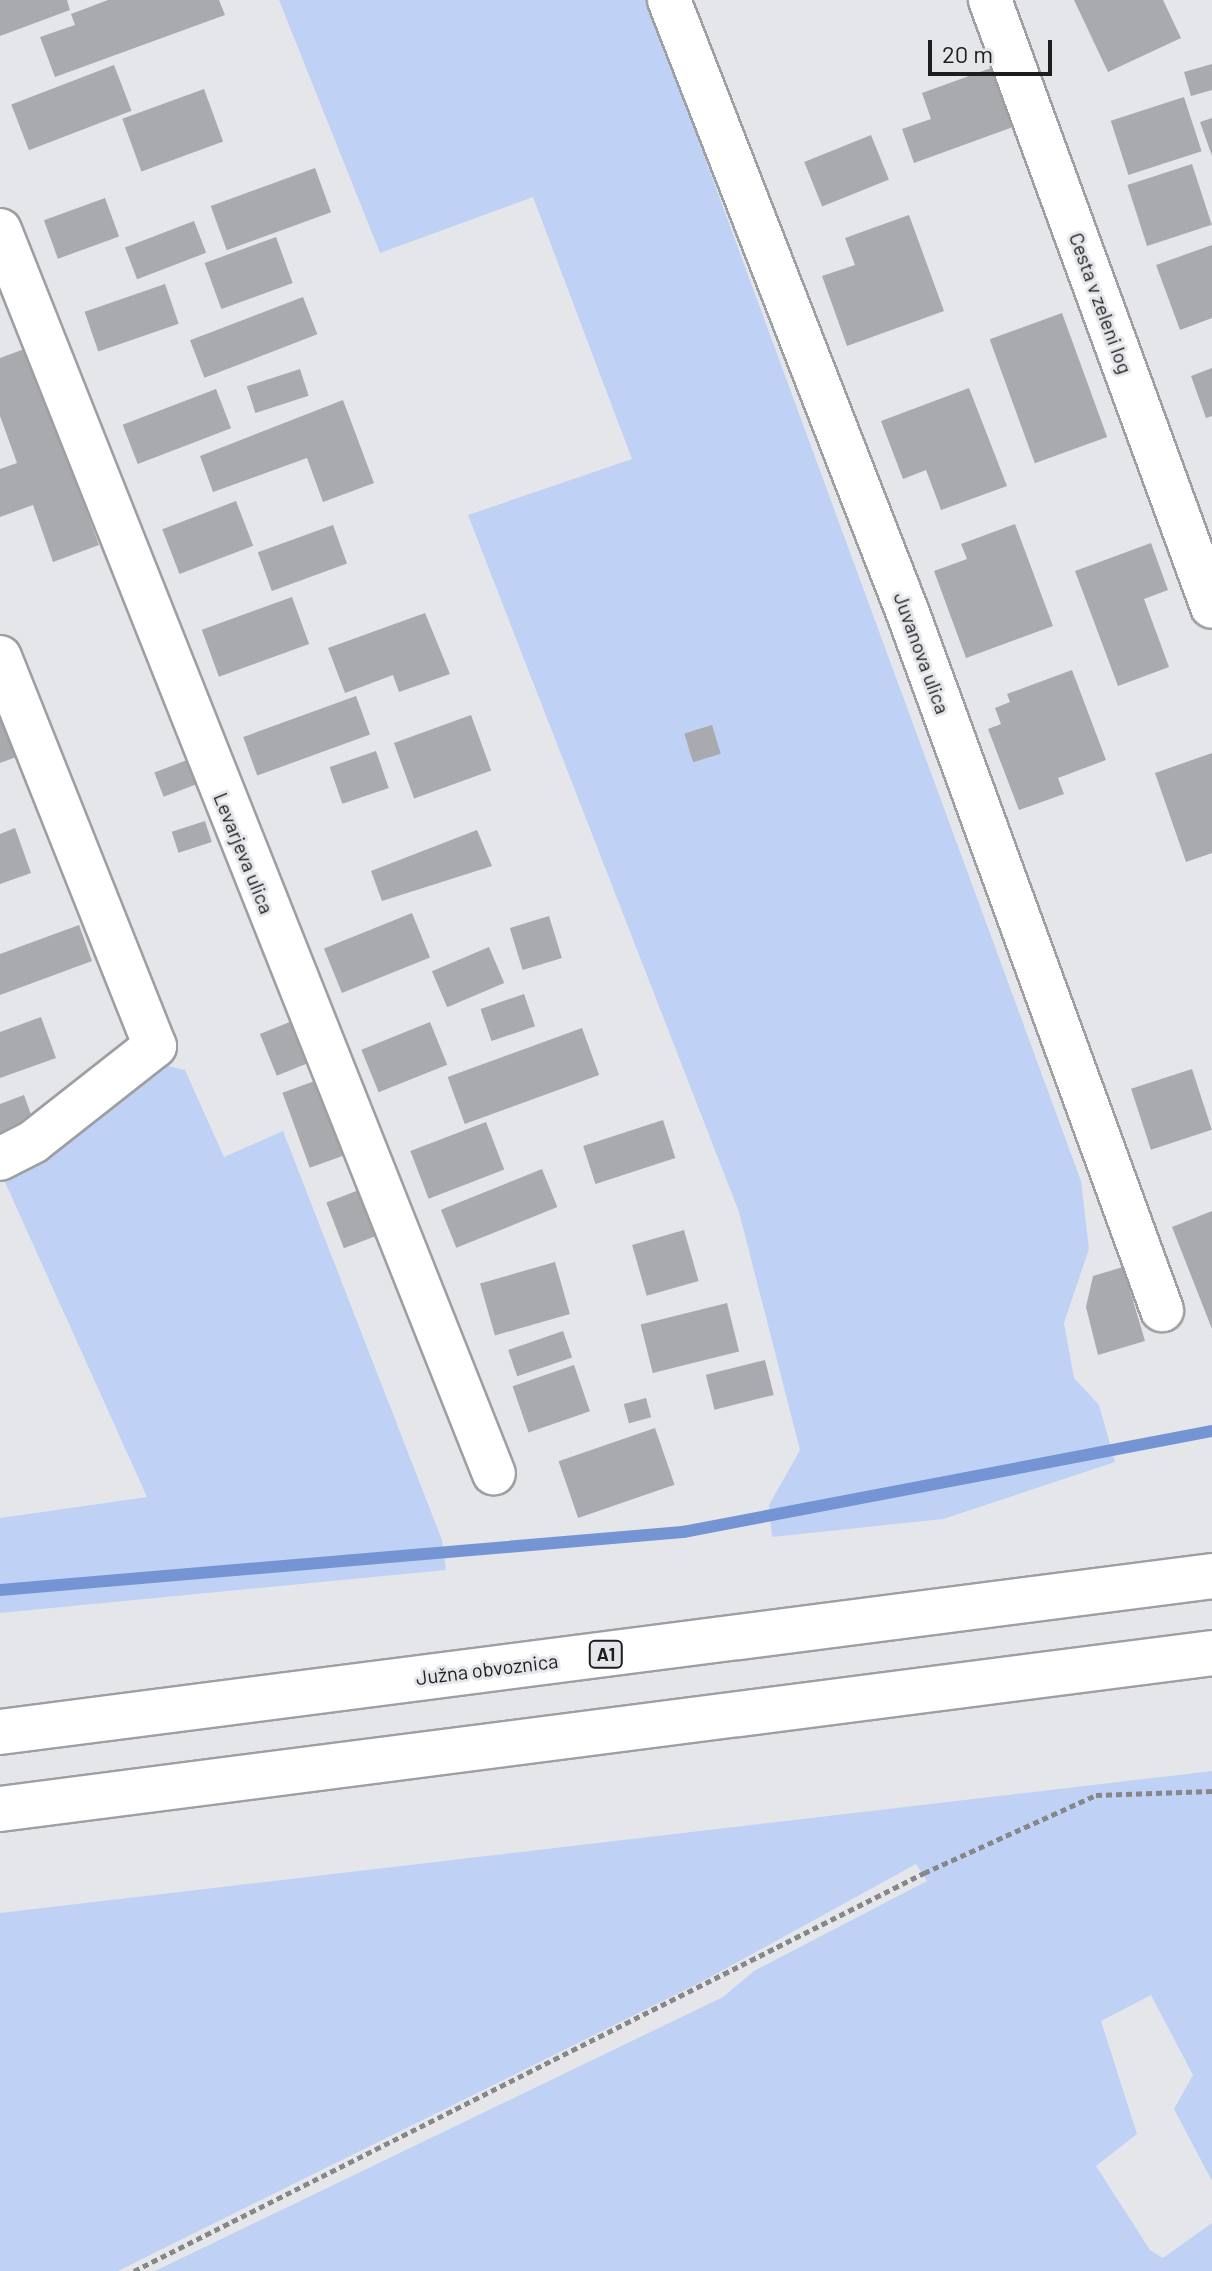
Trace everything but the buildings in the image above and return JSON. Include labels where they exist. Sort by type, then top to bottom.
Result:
[{"type":"highway","name":"Južna obvoznica","points":[[0,1732],[1212,1576]]},
{"type":"highway","points":[[0,1809],[1212,1653]]},
{"type":"street","name":"Juvanova ulica","points":[[669,0],[909,616],[1162,1310]]},
{"type":"street","name":"Cesta v zeleni log","points":[[990,0],[1212,607]]},
{"type":"street","name":"Levarjeva ulica","points":[[0,230],[494,1474]]},
{"type":"street","points":[[0,657],[155,1046],[33,1142],[0,1159]]},
{"type":"path","points":[[134,2271],[924,1873],[1096,1795],[1212,1791]]},
{"type":"shaded area","points":[[279,0],[647,0],[1081,1181],[1089,1249],[1064,1323],[1074,1378],[1099,1405],[1115,1462],[943,1519],[772,1537],[769,1505],[800,1450],[739,1212],[468,515],[632,459],[533,197],[380,253]]},
{"type":"shaded area","points":[[168,1066],[185,1070],[224,1157],[283,1131],[442,1540],[446,1570],[0,1613],[0,1518],[147,1497],[0,1171],[87,1128],[143,1075]]},
{"type":"shaded area","points":[[1212,1771],[1212,2181],[1174,2109],[1193,2075],[1151,1995],[1101,2021],[1137,2134],[1096,2166],[1150,2250],[1163,2258],[1212,2223],[1212,2271],[155,2271],[723,1997],[754,1971],[927,1881],[916,1864],[705,1980],[118,2271],[0,2271],[0,1913]]},
{"type":"waterway","points":[[0,1590],[683,1532],[1212,1431]]}]
